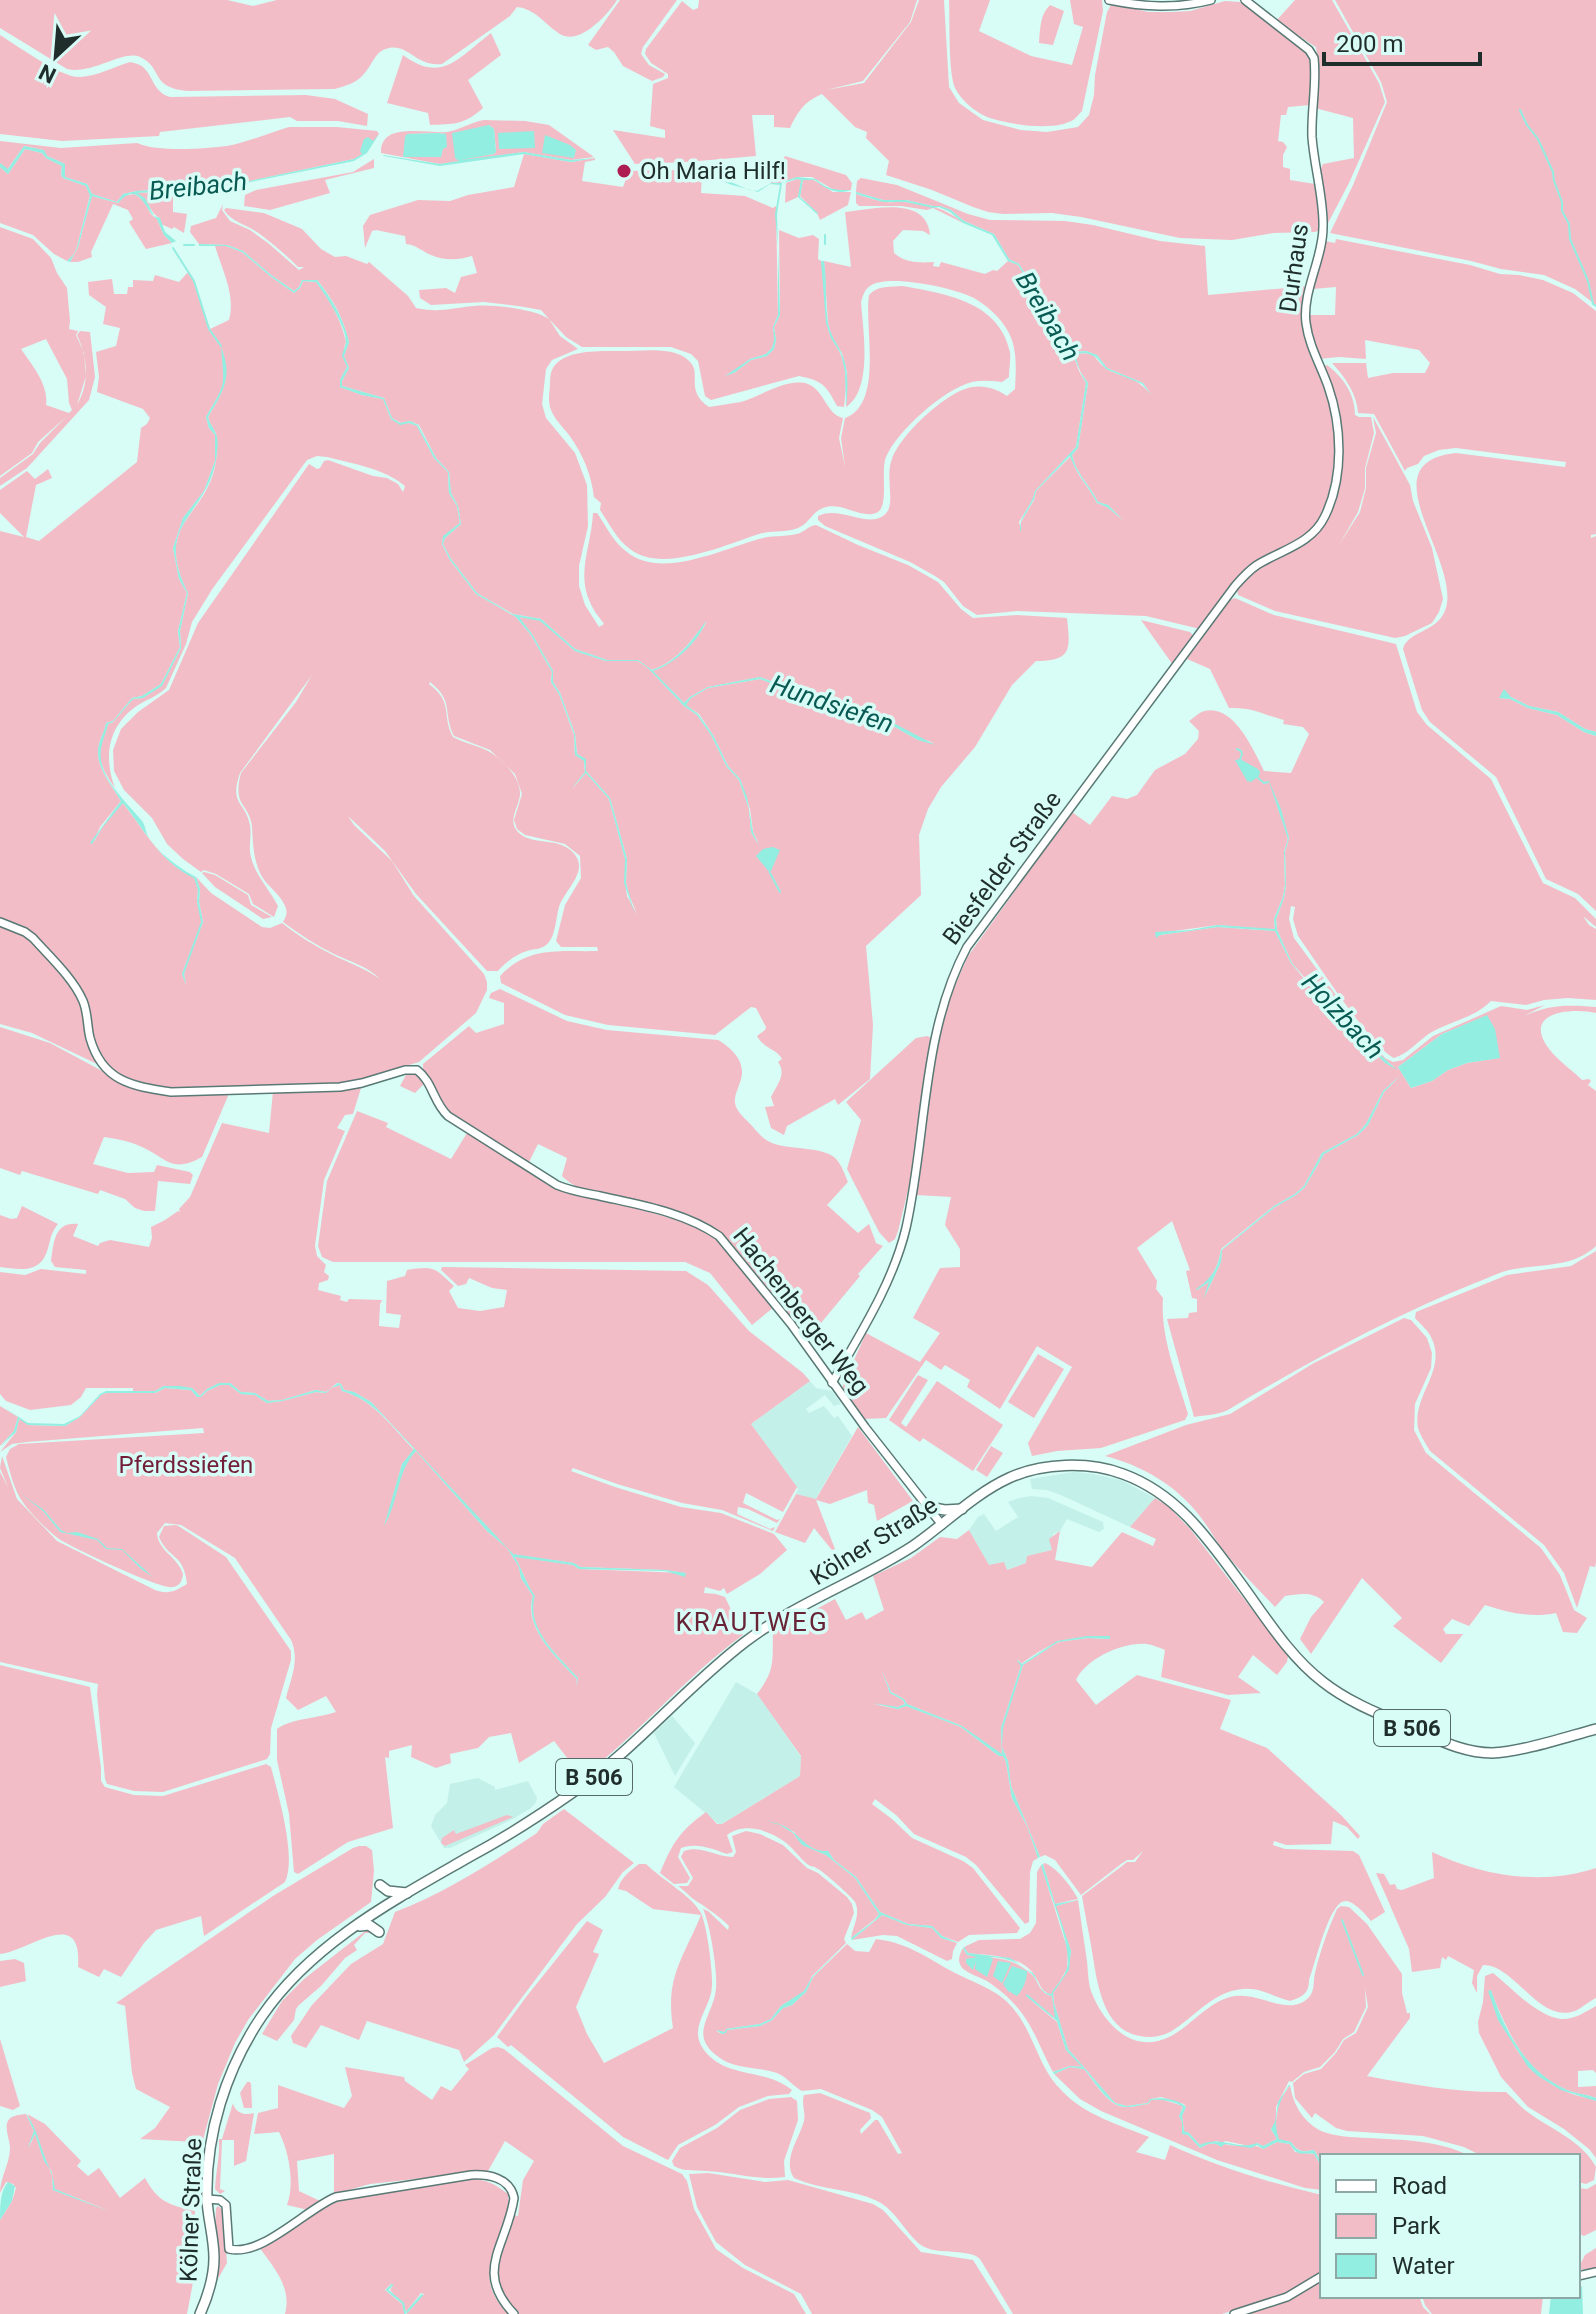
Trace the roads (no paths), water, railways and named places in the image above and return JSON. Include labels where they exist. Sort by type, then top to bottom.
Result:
[{"type":"main road","name":"Kölner Straße","points":[[200,2314],[212,2281],[214,2259],[207,2199],[218,2113],[244,2046],[281,1991],[315,1956],[357,1926],[578,1789],[625,1751],[710,1670],[773,1622],[898,1555],[1009,1478],[1027,1472],[1078,1465],[1125,1474],[1156,1489],[1191,1519],[1301,1662],[1321,1681],[1348,1699],[1437,1739],[1480,1752],[1510,1750],[1596,1729]]},
{"type":"main road","points":[[928,1507],[962,1509]]},
{"type":"main road","points":[[380,1885],[388,1891],[407,1893]]},
{"type":"main road","points":[[357,1926],[369,1925],[379,1932]]},
{"type":"street","points":[[1109,0],[1163,7],[1211,0]]},
{"type":"street","name":"Durhaus","points":[[1245,0],[1309,50],[1315,66],[1313,139],[1323,225],[1321,246],[1305,309],[1313,354],[1331,397],[1339,438],[1337,475],[1329,506],[1322,523],[1305,539]]},
{"type":"street","name":"Biesfelder Straße","points":[[832,1383],[888,1280],[899,1251],[913,1190],[940,1014],[967,947],[1235,586],[1258,564],[1305,539]]},
{"type":"street","name":"Hachenberger Weg","points":[[0,922],[33,938],[76,990],[86,1011],[97,1056],[105,1069],[116,1078],[171,1092],[340,1087],[405,1070],[417,1070],[428,1081],[437,1103],[448,1116],[557,1185],[571,1191],[655,1209],[696,1222],[719,1236],[791,1324],[832,1383],[942,1525]]},
{"type":"street","points":[[207,2199],[220,2200],[226,2205],[229,2249],[243,2251],[283,2231],[336,2197],[462,2177],[489,2176],[507,2184],[513,2193],[512,2208],[493,2276],[497,2293],[514,2314]]},
{"type":"street","points":[[1234,2314],[1287,2297],[1320,2277]]},
{"type":"water","points":[[489,125],[494,129],[496,152],[460,160],[524,152],[571,160],[595,158],[571,162],[524,154],[440,166],[383,155],[440,164],[459,161],[455,158],[452,133]]},
{"type":"water","points":[[534,131],[535,148],[499,149],[498,133]]},
{"type":"water","points":[[379,134],[367,153],[354,161],[226,187],[137,193],[145,198],[154,216],[136,195],[125,196],[118,203],[92,196],[78,247],[70,262],[67,261],[77,247],[90,196],[86,186],[63,178],[62,166],[42,153],[25,149],[8,174],[0,167],[0,163],[8,169],[24,146],[44,150],[47,156],[65,164],[65,177],[87,184],[92,194],[117,202],[123,194],[137,191],[226,186],[354,159],[362,154],[364,139],[368,137],[373,141]]},
{"type":"water","points":[[407,134],[446,134],[447,147],[443,149],[441,157],[403,157]]},
{"type":"water","points":[[545,135],[570,145],[576,150],[574,158],[542,153]]},
{"type":"water","points":[[708,172],[746,189],[729,184]]},
{"type":"water","points":[[797,177],[816,179],[832,189],[851,190],[837,192],[828,189],[815,180],[803,180],[800,197],[817,214],[798,197],[801,180],[782,183],[777,214],[778,245],[775,214],[780,185],[770,184],[758,192],[752,190],[757,191],[771,183]]},
{"type":"water","points":[[856,192],[883,200],[906,200],[940,206],[994,234],[1009,259],[1019,264],[1073,352],[1086,351],[1097,355],[1107,368],[1143,383],[1151,395],[1142,384],[1106,369],[1096,357],[1086,353],[1075,354],[1080,371],[1018,265],[1008,261],[992,235],[963,223],[939,207],[883,202]]},
{"type":"water","points":[[154,216],[160,218],[165,232],[176,241],[172,243]]},
{"type":"water","points":[[199,244],[227,245],[243,251],[294,291],[302,280],[317,280],[344,324],[349,342],[344,356],[349,368],[342,386],[384,398],[392,418],[400,423],[410,421],[418,425],[436,458],[449,472],[451,493],[458,506],[461,524],[445,538],[443,544],[477,593],[512,614],[541,619],[575,649],[607,660],[638,660],[652,670],[676,657],[706,621],[685,651],[670,663],[653,671],[684,703],[690,697],[708,687],[760,677],[826,704],[860,712],[871,711],[935,745],[918,740],[870,713],[860,713],[825,705],[760,679],[708,688],[691,698],[686,705],[698,714],[713,735],[728,766],[740,779],[747,797],[753,832],[759,846],[751,832],[749,809],[739,780],[727,767],[711,735],[697,715],[684,706],[648,668],[638,661],[606,661],[575,651],[540,621],[519,617],[532,634],[553,671],[553,682],[560,693],[575,734],[577,754],[586,759],[586,771],[610,798],[627,859],[626,883],[635,915],[624,883],[625,859],[609,799],[586,773],[571,789],[585,772],[584,761],[575,755],[574,734],[559,694],[551,682],[552,672],[531,635],[516,617],[476,594],[450,560],[442,544],[443,536],[460,523],[457,506],[449,493],[448,472],[434,458],[417,426],[409,423],[400,425],[391,419],[383,399],[340,387],[340,380],[347,367],[342,356],[345,336],[335,311],[316,282],[303,281],[300,288],[294,293],[270,276],[242,252],[226,246]]},
{"type":"water","points":[[778,248],[780,315],[774,327],[774,349],[767,356],[751,360],[725,376],[750,359],[766,354],[772,348],[773,327],[778,315]]},
{"type":"water","points":[[821,261],[824,261],[825,269],[828,323],[844,358],[847,372],[846,407],[841,354],[826,323]]},
{"type":"water","points":[[221,347],[226,367],[225,383],[218,399],[208,417],[217,437],[216,460],[204,491],[215,461],[215,435],[206,417],[222,384]]},
{"type":"water","points":[[1080,371],[1088,383],[1078,448],[1072,455],[1074,462],[1098,502],[1108,505],[1123,520],[1097,503],[1076,469],[1070,456],[1036,491],[1021,522],[1035,491],[1076,447],[1086,383]]},
{"type":"water","points":[[204,491],[178,535],[178,569],[188,593],[180,631],[181,648],[162,686],[143,698],[133,699],[113,722],[108,724],[101,760],[117,792],[142,821],[150,839],[123,803],[90,843],[121,801],[98,758],[106,723],[113,721],[132,698],[142,696],[161,684],[180,647],[178,631],[187,593],[179,579],[173,548],[183,518]]},
{"type":"water","points":[[1504,689],[1511,697],[1529,706],[1558,712],[1585,729],[1596,732],[1596,736],[1557,715],[1499,698]]},
{"type":"water","points":[[1240,759],[1260,772],[1251,782],[1247,781],[1235,760]]},
{"type":"water","points":[[1268,779],[1289,838],[1285,852],[1286,885],[1276,919],[1277,930],[1292,963],[1303,977],[1291,963],[1275,931],[1218,927],[1156,938],[1155,932],[1218,925],[1275,929],[1274,919],[1285,885],[1284,852],[1288,839]]},
{"type":"water","points":[[773,847],[780,850],[770,873],[756,856],[763,849]]},
{"type":"water","points":[[158,849],[196,877],[200,889],[203,922],[184,974],[186,985],[182,974],[201,922],[197,902],[198,890],[194,878],[172,864]]},
{"type":"water","points":[[1316,993],[1331,1001],[1365,1041],[1397,1070],[1385,1063],[1364,1042],[1330,1002],[1322,997],[1317,998]]},
{"type":"water","points":[[1487,1015],[1495,1029],[1500,1058],[1467,1063],[1411,1088],[1398,1067],[1442,1034]]},
{"type":"water","points":[[1400,1076],[1384,1092],[1368,1125],[1358,1135],[1324,1154],[1305,1187],[1222,1250],[1221,1262],[1203,1300],[1209,1282],[1196,1289],[1213,1272],[1221,1250],[1274,1206],[1304,1186],[1322,1153],[1357,1134],[1366,1124],[1383,1091]]},
{"type":"water","points":[[219,1383],[230,1383],[241,1392],[255,1393],[268,1401],[330,1389],[326,1393],[316,1392],[282,1401],[267,1403],[255,1395],[241,1394],[229,1385],[220,1385],[201,1397],[191,1390],[165,1388],[155,1393],[106,1393],[80,1417],[65,1426],[28,1425],[19,1419],[16,1432],[1,1446],[14,1431],[18,1417],[0,1405],[28,1423],[64,1424],[80,1416],[100,1394],[106,1391],[155,1391],[164,1386],[180,1386],[192,1388],[200,1396],[207,1389]]},
{"type":"water","points":[[341,1384],[344,1390],[371,1402],[513,1554],[574,1563],[580,1567],[665,1570],[686,1573],[685,1577],[665,1571],[579,1569],[573,1565],[515,1557],[535,1596],[533,1608],[539,1630],[578,1678],[576,1687],[577,1679],[552,1652],[538,1631],[531,1608],[533,1596],[507,1548],[487,1531],[416,1451],[405,1468],[384,1526],[402,1464],[414,1449],[373,1407],[342,1391],[340,1385],[332,1388]]},
{"type":"water","points":[[20,1493],[44,1510],[61,1530],[98,1539],[107,1548],[122,1549],[153,1577],[122,1550],[106,1549],[97,1540],[60,1532],[43,1511]]},
{"type":"water","points":[[1110,1636],[1110,1639],[1058,1642],[1023,1665],[1003,1728],[1002,1747],[1008,1761],[1011,1786],[1040,1857],[1038,1858],[1027,1826],[1012,1798],[1003,1756],[961,1727],[906,1706],[898,1709],[872,1703],[898,1707],[905,1704],[890,1693],[882,1671],[891,1692],[904,1699],[907,1704],[962,1726],[1002,1754],[1001,1728],[1021,1666],[1016,1659],[1022,1664],[1057,1641]]},
{"type":"water","points":[[767,1821],[787,1828],[812,1848],[828,1851],[834,1860],[856,1877],[880,1912],[908,1924],[932,1926],[942,1936],[958,1943],[941,1938],[932,1928],[907,1925],[882,1915],[852,1940],[879,1914],[855,1878],[826,1855],[802,1845],[793,1833]]},
{"type":"water","points":[[1043,1864],[1055,1904],[1078,1900],[1056,1906],[1071,1951],[1069,1970],[1053,1993],[1054,2003],[1068,2049],[1115,2103],[1127,2106],[1148,2103],[1150,2099],[1155,2098],[1174,2100],[1186,2107],[1182,2116],[1184,2131],[1200,2145],[1215,2142],[1257,2143],[1263,2146],[1277,2139],[1271,2129],[1278,2102],[1290,2085],[1277,2111],[1279,2139],[1291,2142],[1301,2151],[1314,2150],[1320,2164],[1314,2154],[1298,2153],[1290,2144],[1277,2142],[1263,2149],[1257,2145],[1251,2148],[1225,2144],[1221,2147],[1208,2144],[1200,2148],[1188,2135],[1182,2134],[1179,2116],[1183,2107],[1180,2105],[1151,2100],[1148,2104],[1132,2107],[1122,2106],[1115,2104],[1109,2099],[1084,2069],[1070,2067],[1054,2074],[1070,2066],[1082,2067],[1066,2050],[1057,2021],[1027,1994],[1055,2018],[1052,1996],[1046,1993],[1051,1994],[1066,1971],[1068,1958]]},
{"type":"water","points":[[846,1943],[813,1977],[806,1992],[772,2020],[760,2026],[727,2030],[726,2033],[722,2034],[716,2030],[725,2032],[726,2029],[760,2024],[771,2019],[781,2006],[804,1991],[812,1977]]},
{"type":"water","points":[[963,1948],[968,1953],[1010,1958],[1022,1966],[1007,1959],[990,1957],[993,1959],[987,1977],[975,1969],[976,1961],[973,1970],[966,1963],[966,1959],[977,1957],[967,1955]]},
{"type":"water","points":[[998,1961],[1011,1963],[1002,1983],[993,1976]]},
{"type":"water","points":[[1012,1966],[1027,1971],[1024,1985],[1017,1996],[1003,1984]]},
{"type":"water","points":[[1491,1990],[1502,2019],[1527,2060],[1551,2081],[1569,2091],[1596,2098],[1596,2101],[1561,2090],[1528,2067],[1498,2020],[1488,1991]]},
{"type":"water","points":[[26,2114],[35,2129],[50,2169],[35,2134],[27,2149],[34,2131]]},
{"type":"water","points":[[52,2175],[55,2189],[110,2212],[53,2190]]},
{"type":"water","points":[[8,2182],[15,2186],[12,2201],[0,2220],[2,2194]]},
{"type":"water","points":[[1580,2287],[1583,2314],[1549,2314],[1551,2298],[1580,2298]]},
{"type":"waterway","points":[[1520,110],[1553,172],[1562,211],[1569,224],[1570,239],[1596,306]]},
{"type":"waterway","points":[[825,235],[825,244]]},
{"type":"waterway","points":[[184,245],[194,245]]},
{"type":"waterway","points":[[173,248],[194,281],[209,329],[221,346]]},
{"type":"waterway","name":"Holzbach","points":[[1237,749],[1242,754],[1240,760]]},
{"type":"waterway","name":"Holzbach","points":[[1257,777],[1264,783],[1268,782]]},
{"type":"waterway","points":[[770,873],[780,892]]},
{"type":"waterway","points":[[1342,1920],[1363,1975]]},
{"type":"waterway","points":[[392,2285],[387,2290],[403,2303],[405,2313]]},
{"type":"waterway","points":[[407,2312],[422,2295]]},
{"type":"place","name":"Oh Maria Hilf!","points":[[624,171]]},
{"type":"district","name":"KRAUTWEG","points":[[752,1622]]},
{"type":"water label","name":"Breibach","points":[[198,186]]},
{"type":"water label","name":"Breibach","points":[[1048,316]]},
{"type":"water label","name":"Hundsiefen","points":[[832,704]]},
{"type":"park label","name":"Pferdssiefen","points":[[186,1465]]}]
